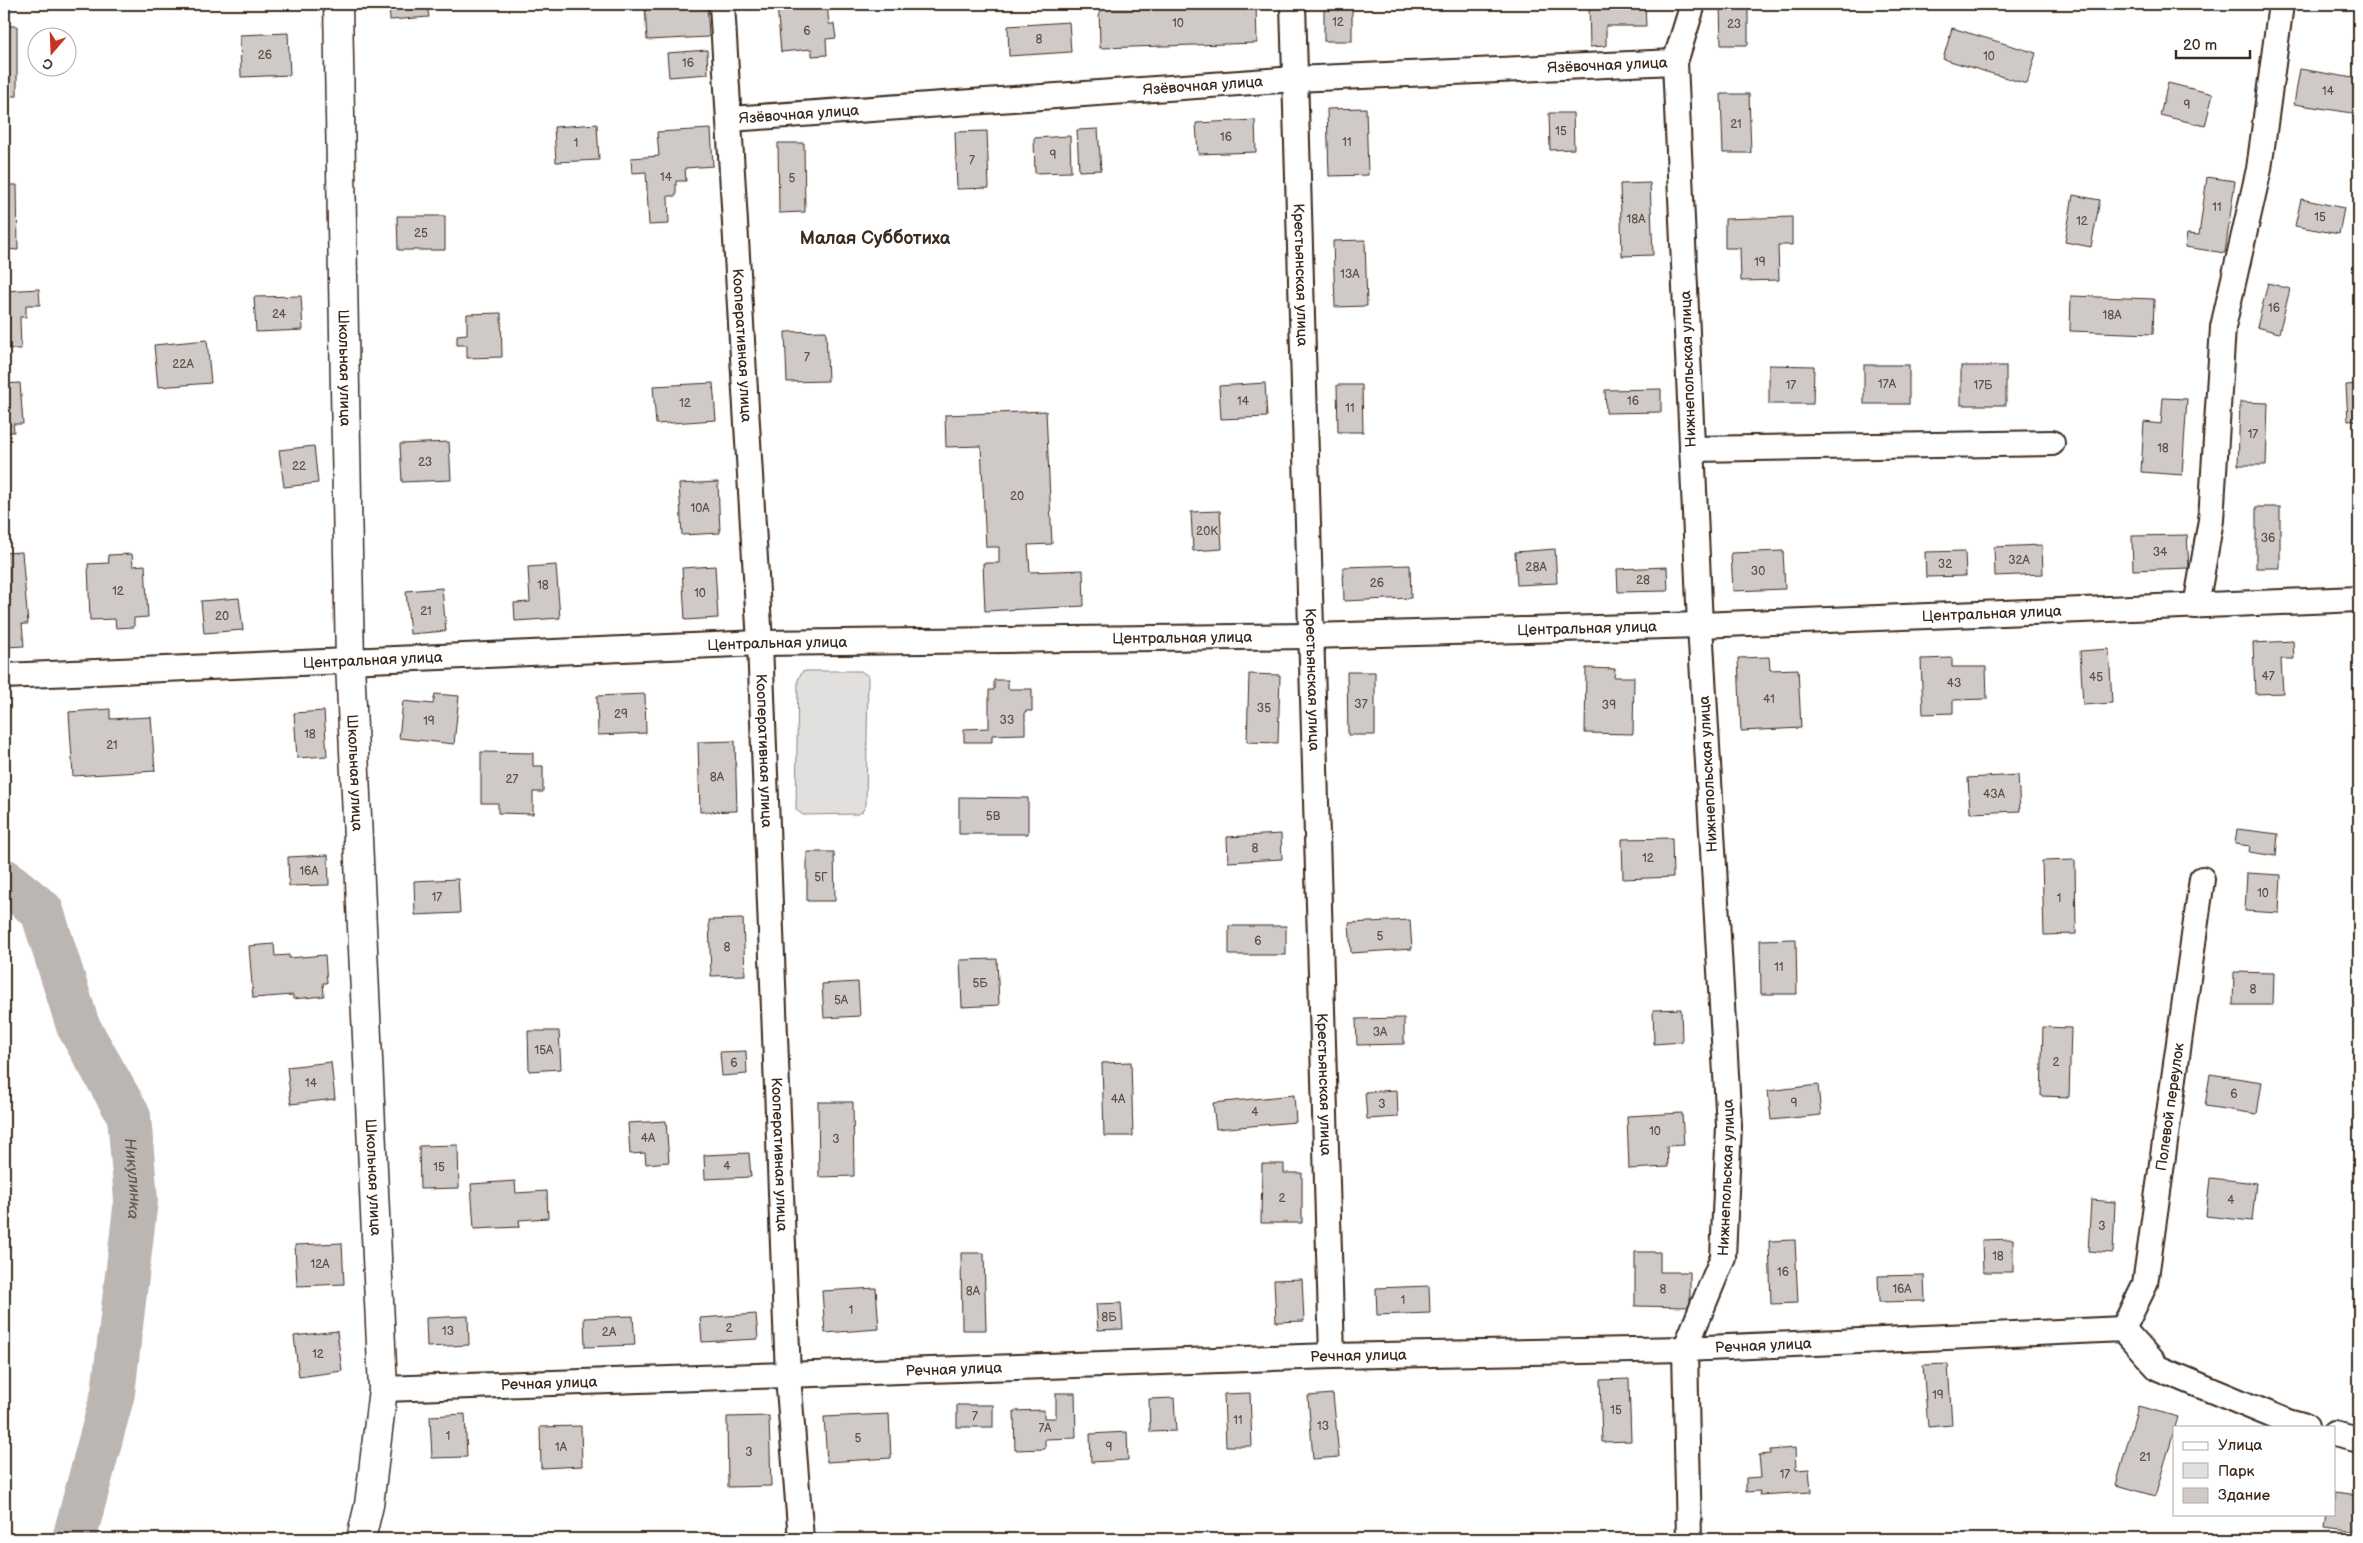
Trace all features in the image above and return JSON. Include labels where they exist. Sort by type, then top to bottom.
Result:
[{"type":"street","name":"Школьная улица","points":[[338,4],[350,663],[383,1389],[369,1505],[361,1539]]},
{"type":"street","name":"Кооперативная улица","points":[[722,4],[760,643],[788,1376],[800,1539]]},
{"type":"street","name":"Крестьянская улица","points":[[1293,4],[1332,1356]]},
{"type":"street","name":"Нижнепольская улица","points":[[1688,1539],[1685,1349],[1723,1257],[1729,1126],[1700,625],[1675,62],[1693,4]]},
{"type":"street","points":[[2196,606],[2211,520],[2222,327],[2259,169],[2281,4]]},
{"type":"street","name":"Язёвочная улица","points":[[730,119],[1295,79],[1675,62]]},
{"type":"street","points":[[1692,449],[2052,443]]},
{"type":"street","name":"Центральная улица","points":[[4,676],[350,663],[760,643],[1310,636],[1700,625],[2359,600]]},
{"type":"street","name":"Полевой переулок","points":[[2123,1329],[2145,1284],[2202,879]]},
{"type":"street","points":[[2123,1329],[2158,1368],[2288,1422],[2302,1426]]},
{"type":"street","name":"Речная улица","points":[[383,1389],[1332,1356],[1685,1349],[2123,1329]]},
{"type":"street","points":[[2336,1434],[2359,1440]]},
{"type":"green space","points":[[861,671],[868,676],[866,805],[862,812],[858,814],[803,815],[796,810],[798,679],[802,672]]},
{"type":"building","points":[[389,4],[427,4],[429,17],[390,20]]},
{"type":"building","points":[[707,4],[709,37],[647,40],[645,5]]},
{"type":"building","points":[[827,4],[829,24],[834,24],[836,38],[826,39],[827,55],[812,56],[812,49],[781,52],[777,5]]},
{"type":"building","points":[[1099,4],[1256,4],[1257,43],[1100,48]]},
{"type":"building","points":[[1324,4],[1352,4],[1352,41],[1324,41]]},
{"type":"building","points":[[1589,4],[1645,4],[1646,26],[1606,26],[1606,46],[1590,47]]},
{"type":"building","points":[[1720,4],[1748,4],[1748,45],[1721,45]]},
{"type":"building","points":[[1069,22],[1071,52],[1009,56],[1008,26]]},
{"type":"building","points":[[4,26],[17,26],[17,96],[4,96]]},
{"type":"building","points":[[1952,28],[2036,53],[2027,84],[1943,59]]},
{"type":"building","points":[[288,33],[290,75],[241,77],[240,35]]},
{"type":"building","points":[[707,50],[708,74],[669,77],[667,53]]},
{"type":"building","points":[[2300,69],[2359,79],[2359,114],[2294,104]]},
{"type":"building","points":[[2168,83],[2213,94],[2205,126],[2160,115]]},
{"type":"building","points":[[1721,94],[1749,94],[1751,153],[1723,153]]},
{"type":"building","points":[[1366,108],[1368,175],[1329,176],[1327,109]]},
{"type":"building","points":[[1549,113],[1573,113],[1574,149],[1550,150]]},
{"type":"building","points":[[1255,120],[1256,152],[1198,154],[1196,123]]},
{"type":"building","points":[[597,124],[599,160],[556,162],[554,127]]},
{"type":"building","points":[[711,129],[713,166],[685,168],[686,181],[676,181],[676,196],[668,196],[669,224],[649,225],[646,172],[632,173],[631,158],[659,156],[657,132]]},
{"type":"building","points":[[1098,129],[1101,170],[1079,171],[1077,130]]},
{"type":"building","points":[[987,131],[989,188],[957,189],[955,132]]},
{"type":"building","points":[[1070,136],[1071,172],[1035,173],[1034,138]]},
{"type":"building","points":[[778,143],[804,143],[805,212],[779,213]]},
{"type":"building","points":[[2207,177],[2235,181],[2225,253],[2185,247],[2187,234],[2199,235]]},
{"type":"building","points":[[1650,183],[1653,255],[1622,256],[1620,184]]},
{"type":"building","points":[[4,185],[17,185],[18,250],[4,249]]},
{"type":"building","points":[[2073,195],[2100,200],[2091,247],[2065,242]]},
{"type":"building","points":[[2301,199],[2344,208],[2339,234],[2295,226]]},
{"type":"building","points":[[397,216],[445,216],[445,250],[398,250]]},
{"type":"building","points":[[1792,217],[1792,245],[1778,245],[1779,280],[1741,281],[1740,248],[1725,248],[1725,219]]},
{"type":"building","points":[[1365,240],[1367,306],[1335,307],[1333,241]]},
{"type":"building","points":[[2268,283],[2290,289],[2279,333],[2257,327]]},
{"type":"building","points":[[39,289],[40,305],[26,305],[26,317],[20,317],[21,349],[4,349],[4,291]]},
{"type":"building","points":[[301,296],[303,330],[256,332],[254,297]]},
{"type":"building","points":[[2071,296],[2154,299],[2153,334],[2070,331]]},
{"type":"building","points":[[501,313],[502,357],[467,358],[467,345],[457,345],[457,335],[467,334],[467,314]]},
{"type":"building","points":[[826,331],[828,381],[787,382],[785,332]]},
{"type":"building","points":[[207,340],[211,383],[158,387],[154,345]]},
{"type":"building","points":[[1769,365],[1814,366],[1813,404],[1769,404]]},
{"type":"building","points":[[1864,365],[1909,365],[1909,404],[1864,404]]},
{"type":"building","points":[[1961,366],[2006,366],[2006,405],[1961,405]]},
{"type":"building","points":[[20,383],[23,424],[13,424],[14,432],[4,432],[4,384]]},
{"type":"building","points":[[713,383],[716,420],[656,424],[653,386]]},
{"type":"building","points":[[1265,383],[1267,417],[1221,419],[1219,386]]},
{"type":"building","points":[[2359,384],[2359,420],[2348,421],[2346,385]]},
{"type":"building","points":[[1337,385],[1362,385],[1363,432],[1338,432]]},
{"type":"building","points":[[1661,389],[1661,412],[1606,413],[1605,390]]},
{"type":"building","points":[[2163,398],[2187,399],[2182,475],[2141,472],[2144,422],[2161,424]]},
{"type":"building","points":[[2240,402],[2268,403],[2266,465],[2238,465]]},
{"type":"building","points":[[1046,411],[1052,544],[1028,545],[1030,572],[1083,570],[1084,606],[985,611],[983,563],[999,563],[999,547],[986,547],[981,446],[946,447],[945,415]]},
{"type":"building","points":[[449,442],[451,480],[402,482],[400,444]]},
{"type":"building","points":[[314,446],[318,483],[284,487],[279,450]]},
{"type":"building","points":[[718,482],[720,533],[682,535],[679,484]]},
{"type":"building","points":[[2256,507],[2280,507],[2280,568],[2256,568]]},
{"type":"building","points":[[1220,511],[1222,549],[1193,551],[1191,512]]},
{"type":"building","points":[[2187,535],[2189,568],[2133,570],[2132,536]]},
{"type":"building","points":[[2042,545],[2043,574],[1995,576],[1994,547]]},
{"type":"building","points":[[1555,549],[1557,583],[1517,585],[1515,552]]},
{"type":"building","points":[[1783,551],[1785,589],[1733,591],[1731,553]]},
{"type":"building","points":[[1965,551],[1966,576],[1926,577],[1925,552]]},
{"type":"building","points":[[22,552],[28,624],[22,624],[24,646],[6,647],[4,553]]},
{"type":"building","points":[[132,554],[133,566],[145,565],[148,617],[134,618],[134,627],[116,628],[115,619],[90,620],[88,564],[109,563],[108,555]]},
{"type":"building","points":[[556,565],[560,618],[515,621],[514,603],[530,602],[528,567]]},
{"type":"building","points":[[1410,565],[1411,598],[1344,601],[1343,567]]},
{"type":"building","points":[[715,566],[718,618],[685,620],[682,568]]},
{"type":"building","points":[[1667,567],[1668,591],[1618,592],[1617,569]]},
{"type":"building","points":[[442,588],[446,631],[410,634],[406,591]]},
{"type":"building","points":[[239,598],[243,630],[204,633],[201,601]]},
{"type":"building","points":[[2293,641],[2294,659],[2281,659],[2283,693],[2255,694],[2253,643]]},
{"type":"building","points":[[2109,649],[2112,703],[2083,705],[2080,651]]},
{"type":"building","points":[[1769,657],[1770,670],[1798,669],[1801,728],[1741,731],[1738,658]]},
{"type":"building","points":[[1952,658],[1952,667],[1986,667],[1987,699],[1953,700],[1953,713],[1923,714],[1921,659]]},
{"type":"building","points":[[1586,668],[1615,669],[1614,677],[1634,677],[1633,734],[1585,733]]},
{"type":"building","points":[[1347,672],[1375,672],[1375,735],[1348,735]]},
{"type":"building","points":[[1249,674],[1280,675],[1278,743],[1247,742]]},
{"type":"building","points":[[994,680],[1008,680],[1008,689],[1032,689],[1032,711],[1025,711],[1025,734],[992,735],[992,742],[964,742],[964,729],[989,728],[989,690],[994,690]]},
{"type":"building","points":[[435,694],[459,696],[454,744],[399,738],[403,701],[433,704]]},
{"type":"building","points":[[645,694],[646,733],[598,735],[597,696]]},
{"type":"building","points":[[110,709],[110,719],[151,717],[155,771],[73,776],[69,712]]},
{"type":"building","points":[[324,711],[327,756],[297,758],[294,713]]},
{"type":"building","points":[[735,741],[737,811],[700,812],[698,742]]},
{"type":"building","points":[[481,752],[533,753],[533,766],[543,766],[543,792],[533,792],[533,814],[498,813],[498,803],[481,803]]},
{"type":"building","points":[[2018,775],[2020,811],[1970,813],[1968,778]]},
{"type":"building","points":[[959,797],[1028,798],[1028,834],[959,834]]},
{"type":"building","points":[[2237,829],[2278,834],[2276,856],[2249,852],[2250,846],[2235,844]]},
{"type":"building","points":[[1281,834],[1282,859],[1228,862],[1227,837]]},
{"type":"building","points":[[1672,838],[1673,877],[1623,879],[1622,839]]},
{"type":"building","points":[[807,852],[834,852],[835,901],[807,901]]},
{"type":"building","points":[[328,855],[329,885],[289,886],[288,857]]},
{"type":"building","points":[[2075,860],[2076,934],[2044,935],[2042,861]]},
{"type":"building","points":[[2247,873],[2281,875],[2279,913],[2245,911]]},
{"type":"building","points":[[458,879],[460,913],[415,915],[414,881]]},
{"type":"building","points":[[743,919],[745,975],[711,976],[709,920]]},
{"type":"building","points":[[1410,920],[1412,949],[1351,953],[1349,923]]},
{"type":"building","points":[[1229,926],[1286,926],[1286,955],[1229,955]]},
{"type":"building","points":[[1796,939],[1797,994],[1761,994],[1760,940]]},
{"type":"building","points":[[274,944],[275,956],[289,955],[289,958],[325,955],[327,983],[323,983],[324,996],[293,999],[293,995],[253,998],[249,946]]},
{"type":"building","points":[[997,959],[999,1005],[962,1007],[960,960]]},
{"type":"building","points":[[2234,972],[2274,973],[2273,1005],[2233,1005]]},
{"type":"building","points":[[858,982],[860,1016],[824,1018],[822,984]]},
{"type":"building","points":[[1681,1009],[1682,1042],[1654,1044],[1653,1010]]},
{"type":"building","points":[[1404,1018],[1404,1044],[1357,1045],[1356,1019]]},
{"type":"building","points":[[2043,1027],[2071,1028],[2069,1097],[2041,1096]]},
{"type":"building","points":[[528,1031],[559,1031],[561,1069],[529,1071]]},
{"type":"building","points":[[746,1051],[747,1074],[722,1076],[720,1052]]},
{"type":"building","points":[[331,1062],[335,1099],[291,1104],[287,1067]]},
{"type":"building","points":[[1131,1062],[1133,1136],[1104,1136],[1102,1063]]},
{"type":"building","points":[[2210,1074],[2262,1082],[2257,1114],[2205,1106]]},
{"type":"building","points":[[1818,1085],[1821,1115],[1771,1120],[1768,1091]]},
{"type":"building","points":[[1397,1090],[1398,1117],[1367,1119],[1365,1092]]},
{"type":"building","points":[[1294,1095],[1296,1122],[1216,1129],[1213,1103]]},
{"type":"building","points":[[818,1102],[853,1102],[854,1176],[819,1177]]},
{"type":"building","points":[[1682,1113],[1684,1145],[1667,1146],[1668,1167],[1629,1169],[1627,1116]]},
{"type":"building","points":[[666,1121],[669,1162],[646,1164],[645,1153],[630,1154],[628,1123]]},
{"type":"building","points":[[458,1145],[459,1188],[420,1189],[419,1146]]},
{"type":"building","points":[[749,1153],[751,1177],[705,1179],[704,1155]]},
{"type":"building","points":[[1262,1164],[1284,1164],[1284,1173],[1302,1173],[1302,1223],[1261,1223]]},
{"type":"building","points":[[2210,1178],[2256,1183],[2252,1221],[2206,1216]]},
{"type":"building","points":[[515,1181],[516,1193],[547,1191],[548,1218],[519,1220],[520,1227],[474,1229],[471,1184]]},
{"type":"building","points":[[2091,1200],[2115,1202],[2113,1253],[2088,1251]]},
{"type":"building","points":[[2013,1239],[2013,1272],[1983,1272],[1982,1240]]},
{"type":"building","points":[[1795,1240],[1798,1303],[1771,1304],[1769,1241]]},
{"type":"building","points":[[342,1243],[344,1284],[297,1286],[295,1245]]},
{"type":"building","points":[[1635,1252],[1660,1252],[1660,1272],[1690,1272],[1690,1307],[1635,1306]]},
{"type":"building","points":[[961,1253],[984,1253],[986,1330],[962,1330]]},
{"type":"building","points":[[1924,1275],[1925,1301],[1879,1302],[1878,1276]]},
{"type":"building","points":[[1302,1279],[1304,1321],[1276,1322],[1274,1280]]},
{"type":"building","points":[[1429,1286],[1430,1313],[1377,1315],[1376,1288]]},
{"type":"building","points":[[876,1288],[879,1329],[825,1333],[822,1291]]},
{"type":"building","points":[[1121,1303],[1123,1329],[1098,1330],[1096,1304]]},
{"type":"building","points":[[756,1314],[758,1339],[702,1342],[700,1318]]},
{"type":"building","points":[[468,1316],[469,1345],[427,1347],[426,1318]]},
{"type":"building","points":[[633,1316],[635,1345],[585,1347],[584,1318]]},
{"type":"building","points":[[337,1331],[342,1371],[299,1377],[294,1336]]},
{"type":"building","points":[[1948,1364],[1952,1425],[1928,1427],[1923,1365]]},
{"type":"building","points":[[1629,1379],[1631,1441],[1602,1442],[1600,1380]]},
{"type":"building","points":[[1056,1393],[1075,1393],[1076,1438],[1045,1439],[1045,1449],[1015,1450],[1014,1411],[1044,1410],[1044,1418],[1056,1418]]},
{"type":"building","points":[[1250,1393],[1252,1446],[1226,1446],[1224,1394]]},
{"type":"building","points":[[1333,1394],[1339,1457],[1313,1459],[1308,1396]]},
{"type":"building","points":[[1174,1398],[1176,1431],[1150,1432],[1149,1399]]},
{"type":"building","points":[[957,1405],[993,1405],[993,1427],[957,1427]]},
{"type":"building","points":[[2138,1406],[2178,1417],[2175,1426],[2173,1426],[2173,1434],[2155,1496],[2116,1485]]},
{"type":"building","points":[[465,1414],[467,1457],[432,1458],[430,1416]]},
{"type":"building","points":[[889,1414],[891,1458],[827,1462],[824,1417]]},
{"type":"building","points":[[769,1416],[771,1486],[728,1487],[727,1417]]},
{"type":"building","points":[[581,1426],[582,1466],[541,1468],[540,1427]]},
{"type":"building","points":[[1127,1432],[1128,1460],[1091,1462],[1090,1434]]},
{"type":"building","points":[[1795,1448],[1796,1470],[1809,1469],[1811,1492],[1759,1495],[1760,1491],[1746,1492],[1746,1478],[1761,1477],[1759,1455],[1770,1454],[1770,1450]]},
{"type":"building","points":[[2336,1493],[2359,1496],[2359,1532],[2325,1528],[2327,1516],[2336,1516]]},
{"type":"waterway","name":"Никулинка","points":[[4,880],[42,911],[78,1026],[129,1116],[136,1200],[113,1393],[74,1539]]},
{"type":"district","name":"Малая Субботиха","points":[[875,238]]}]
